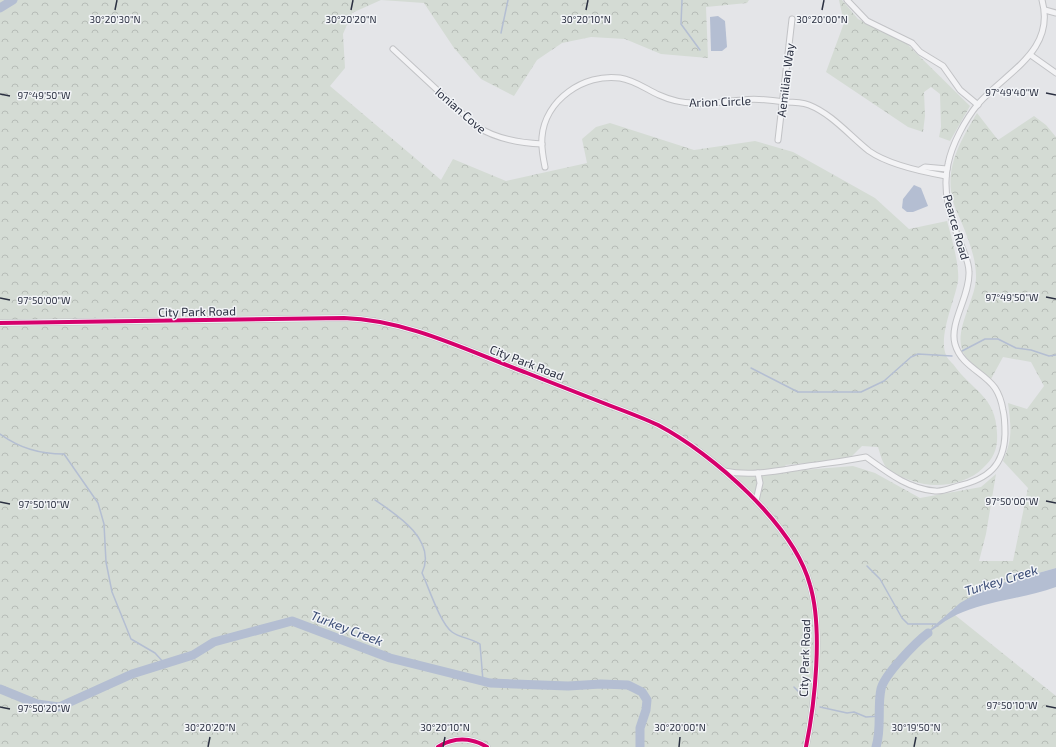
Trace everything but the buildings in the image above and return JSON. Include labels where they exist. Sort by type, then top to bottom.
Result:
[{"type":"street","points":[[847,0],[867,21],[912,43],[920,52],[943,66],[960,90],[978,105]]},
{"type":"street","name":"Pearce Road","points":[[723,471],[741,474],[758,473],[836,463],[866,457],[897,479],[937,492],[972,483],[983,477],[998,464],[1004,446],[1004,411],[995,388],[968,365],[960,355],[954,343],[954,332],[966,296],[969,272],[949,207],[946,176],[954,145],[978,105],[1032,56],[1041,41],[1046,24],[1046,10],[1042,0]]},
{"type":"street","points":[[1046,10],[1056,13]]},
{"type":"street","name":"Aemilian Way","points":[[778,140],[792,19]]},
{"type":"street","name":"Ionian Cove","points":[[393,49],[476,126],[488,134],[507,140],[542,144]]},
{"type":"street","points":[[1032,56],[1056,73]]},
{"type":"street","name":"Arion Circle","points":[[545,168],[542,144],[546,123],[558,102],[571,90],[592,80],[610,77],[627,79],[668,98],[686,103],[707,104],[752,99],[783,101],[808,105],[818,109],[870,151],[890,162],[920,170],[924,173],[946,176]]},
{"type":"street","name":"Arion Circle","points":[[920,170],[925,167],[947,169]]},
{"type":"street","name":"City Park Road","points":[[0,323],[344,318],[386,322],[464,349],[644,419],[671,432],[723,471],[756,501],[787,537],[795,550],[812,590],[816,623],[816,653],[812,702],[806,747]]},
{"type":"street","points":[[756,501],[760,483],[758,473]]},
{"type":"street","points":[[438,747],[456,739],[470,740],[487,747]]},
{"type":"green space","points":[[0,0],[381,0],[352,13],[343,34],[345,68],[330,86],[441,180],[453,159],[506,181],[587,163],[582,139],[596,127],[610,123],[694,150],[755,141],[793,152],[875,198],[909,229],[947,221],[955,251],[958,268],[958,281],[945,328],[944,347],[948,359],[982,395],[992,410],[996,421],[997,438],[996,448],[990,460],[983,468],[970,477],[955,483],[940,485],[920,483],[893,473],[885,465],[878,447],[862,446],[852,456],[831,461],[785,465],[791,471],[853,466],[875,473],[920,498],[981,487],[996,474],[986,534],[979,561],[1013,561],[1028,488],[1003,461],[1010,439],[1008,403],[1027,409],[1044,386],[1031,362],[1003,357],[991,379],[966,357],[962,348],[962,328],[975,285],[976,270],[970,244],[953,201],[951,189],[952,166],[960,144],[977,113],[998,140],[1034,116],[1046,125],[1056,137],[1056,568],[988,587],[950,611],[1056,696],[1056,747],[0,747]]},
{"type":"green space","points":[[381,0],[749,0],[747,3],[706,7],[708,58],[661,54],[625,39],[591,37],[562,43],[537,60],[514,96],[481,79],[454,48],[424,3]]},
{"type":"green space","points":[[839,0],[842,0],[858,19],[905,42],[970,106],[950,141],[939,137],[941,127],[940,94],[931,87],[924,92],[925,116],[923,132],[908,127],[826,72],[844,23]]},
{"type":"water","points":[[718,16],[725,21],[727,47],[722,51],[711,51],[710,17]]},
{"type":"water","points":[[914,185],[921,188],[928,206],[913,212],[907,212],[902,208],[903,199]]},
{"type":"water","points":[[1056,568],[1056,587],[963,612],[945,621],[918,640],[960,603],[988,587]]},
{"type":"waterway","points":[[0,8],[13,0]]},
{"type":"waterway","points":[[501,33],[508,0]]},
{"type":"waterway","points":[[682,0],[681,24],[700,50]]},
{"type":"waterway","points":[[962,351],[985,339],[998,339],[1016,348],[1031,350],[1049,356],[1056,355]]},
{"type":"waterway","points":[[751,368],[798,392],[861,392],[884,381],[911,357],[918,354],[952,356]]},
{"type":"waterway","points":[[0,434],[7,439],[30,449],[46,453],[64,454],[98,503],[104,524],[106,562],[112,592],[131,639],[155,653],[165,664]]},
{"type":"waterway","points":[[375,500],[395,514],[413,530],[420,540],[424,550],[425,561],[422,573],[435,605],[443,621],[452,632],[458,636],[473,640],[480,644],[483,681]]},
{"type":"waterway","points":[[867,566],[880,579],[902,618],[908,624],[936,624]]},
{"type":"waterway","name":"Turkey Creek","points":[[0,689],[37,704],[59,707],[132,674],[193,655],[214,642],[292,621],[390,658],[490,683],[568,686],[601,684],[628,685],[642,692],[647,700],[646,710],[640,728],[640,747]]},
{"type":"waterway","name":"Turkey Creek","points":[[876,747],[879,733],[880,696],[883,683],[901,659],[928,633]]},
{"type":"waterway","points":[[794,687],[804,697]]},
{"type":"waterway","points":[[820,707],[847,713],[854,712],[866,717],[880,716]]},
{"type":"cycle path","points":[[0,323],[344,318],[368,320],[414,330],[460,346],[658,425],[703,454],[749,493],[787,539],[801,562],[810,585],[814,603],[817,644],[815,688],[806,747]]},
{"type":"cycle path","points":[[438,747],[450,741],[456,740],[475,741],[487,747]]}]
